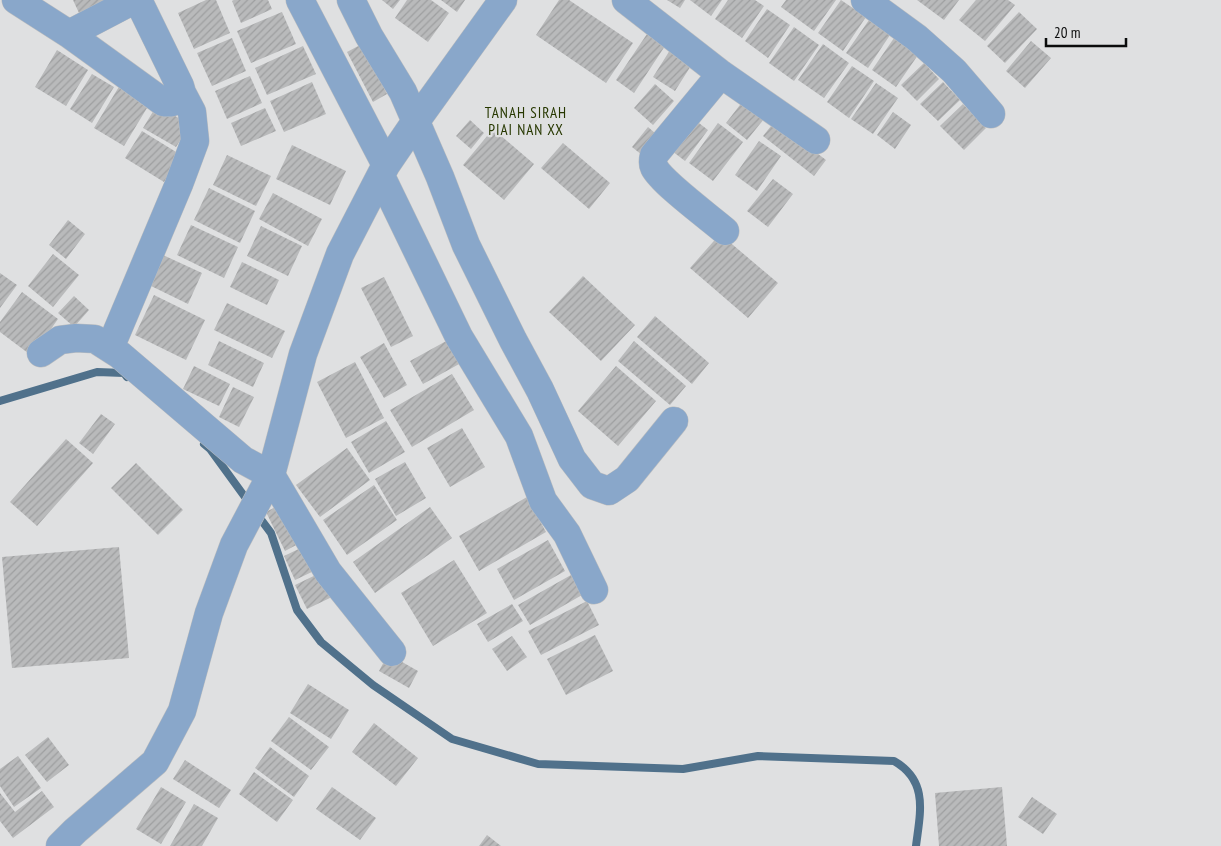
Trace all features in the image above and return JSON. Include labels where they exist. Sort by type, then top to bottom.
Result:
[{"type":"street","points":[[16,0],[69,34],[162,102],[168,104],[173,102],[182,93]]},
{"type":"street","points":[[69,34],[134,0]]},
{"type":"street","points":[[110,348],[179,184],[195,141],[192,112],[138,0]]},
{"type":"street","points":[[300,0],[384,171],[460,337],[519,436],[543,501],[567,534],[594,590]]},
{"type":"street","points":[[351,0],[369,36],[403,92],[470,253],[540,390],[572,459],[592,485],[609,490],[627,479],[674,420]]},
{"type":"street","points":[[60,846],[155,762],[182,711],[209,612],[234,545],[268,480],[303,354],[340,254],[384,171],[416,121],[503,0]]},
{"type":"street","points":[[626,0],[721,74],[816,140]]},
{"type":"street","points":[[865,0],[917,38],[954,71],[991,114]]},
{"type":"street","points":[[721,74],[654,155],[653,166],[663,179],[725,231]]},
{"type":"street","points":[[41,353],[60,340],[76,338],[95,339],[110,348],[166,393],[242,460],[268,480],[328,572],[392,652]]},
{"type":"building","points":[[73,0],[107,0],[79,13]]},
{"type":"building","points":[[206,0],[216,0],[230,33],[194,49],[178,13]]},
{"type":"building","points":[[268,0],[272,9],[241,23],[232,1]]},
{"type":"building","points":[[382,0],[400,0],[393,9]]},
{"type":"building","points":[[407,0],[431,0],[449,13],[428,42],[395,18]]},
{"type":"building","points":[[441,0],[465,0],[457,12]]},
{"type":"building","points":[[559,0],[569,0],[633,43],[606,83],[536,35]]},
{"type":"building","points":[[667,0],[685,0],[680,8]]},
{"type":"building","points":[[690,0],[722,0],[711,16]]},
{"type":"building","points":[[728,0],[755,0],[764,6],[742,38],[715,19]]},
{"type":"building","points":[[786,0],[836,0],[814,31],[781,7]]},
{"type":"building","points":[[841,0],[866,17],[843,51],[818,33]]},
{"type":"building","points":[[917,0],[959,0],[944,20]]},
{"type":"building","points":[[976,0],[1008,0],[1015,5],[985,41],[959,20]]},
{"type":"building","points":[[767,9],[790,25],[768,58],[745,41]]},
{"type":"building","points":[[282,12],[296,44],[251,63],[237,31]]},
{"type":"building","points":[[1019,12],[1037,29],[1005,63],[987,46]]},
{"type":"building","points":[[869,20],[890,35],[868,68],[846,53]]},
{"type":"building","points":[[794,27],[819,45],[794,81],[769,63]]},
{"type":"building","points":[[649,31],[667,43],[634,93],[616,80]]},
{"type":"building","points":[[232,38],[246,71],[212,86],[197,53]]},
{"type":"building","points":[[894,38],[918,55],[896,87],[872,70]]},
{"type":"building","points":[[1031,41],[1051,58],[1025,88],[1006,71]]},
{"type":"building","points":[[362,44],[387,94],[373,102],[347,52]]},
{"type":"building","points":[[823,44],[849,63],[824,98],[798,80]]},
{"type":"building","points":[[303,46],[316,74],[267,95],[255,68]]},
{"type":"building","points":[[672,47],[694,61],[675,91],[653,77]]},
{"type":"building","points":[[57,50],[88,70],[66,106],[35,87]]},
{"type":"building","points":[[924,63],[939,79],[917,101],[901,85]]},
{"type":"building","points":[[852,66],[874,81],[849,118],[827,102]]},
{"type":"building","points":[[92,74],[114,87],[92,123],[70,109]]},
{"type":"building","points":[[250,76],[262,103],[227,119],[215,91]]},
{"type":"building","points":[[312,82],[326,114],[284,132],[270,101]]},
{"type":"building","points":[[943,82],[960,100],[938,121],[920,104]]},
{"type":"building","points":[[876,83],[898,98],[873,134],[851,119]]},
{"type":"building","points":[[655,84],[674,101],[653,125],[634,108]]},
{"type":"building","points":[[120,85],[150,103],[124,146],[94,128]]},
{"type":"building","points":[[743,101],[764,119],[747,140],[726,123]]},
{"type":"building","points":[[963,104],[986,128],[964,150],[940,126]]},
{"type":"building","points":[[157,105],[190,125],[176,147],[143,128]]},
{"type":"building","points":[[265,108],[276,131],[241,146],[231,123]]},
{"type":"building","points":[[893,112],[911,125],[895,149],[877,135]]},
{"type":"building","points":[[470,120],[484,133],[471,149],[456,136]]},
{"type":"building","points":[[695,120],[708,130],[685,161],[672,151]]},
{"type":"building","points":[[775,121],[826,160],[814,176],[763,136]]},
{"type":"building","points":[[718,123],[743,142],[713,181],[689,163]]},
{"type":"building","points":[[648,127],[663,140],[647,159],[632,147]]},
{"type":"building","points":[[493,129],[534,164],[504,200],[463,165]]},
{"type":"building","points":[[142,131],[181,155],[164,182],[125,158]]},
{"type":"building","points":[[759,141],[781,156],[757,191],[735,175]]},
{"type":"building","points":[[563,143],[610,183],[589,209],[541,168]]},
{"type":"building","points":[[292,145],[346,171],[330,205],[276,179]]},
{"type":"building","points":[[227,155],[271,176],[256,206],[213,185]]},
{"type":"building","points":[[773,179],[793,194],[768,227],[747,211]]},
{"type":"building","points":[[209,188],[255,211],[240,243],[194,220]]},
{"type":"building","points":[[273,193],[322,219],[308,246],[259,219]]},
{"type":"building","points":[[68,220],[85,234],[66,259],[49,245]]},
{"type":"building","points":[[191,225],[238,247],[224,278],[177,255]]},
{"type":"building","points":[[261,226],[302,246],[288,276],[247,256]]},
{"type":"building","points":[[720,234],[778,283],[748,318],[690,268]]},
{"type":"building","points":[[53,254],[79,275],[53,307],[28,286]]},
{"type":"building","points":[[163,255],[202,273],[188,304],[149,285]]},
{"type":"building","points":[[242,262],[279,280],[267,305],[230,287]]},
{"type":"building","points":[[0,273],[17,285],[0,308]]},
{"type":"building","points":[[583,276],[635,325],[601,361],[549,312]]},
{"type":"building","points":[[384,277],[413,336],[391,347],[361,288]]},
{"type":"building","points":[[22,292],[58,319],[32,356],[0,332],[0,322]]},
{"type":"building","points":[[154,295],[205,320],[186,360],[135,335]]},
{"type":"building","points":[[74,296],[89,310],[74,327],[58,313]]},
{"type":"building","points":[[227,303],[285,331],[272,358],[214,330]]},
{"type":"building","points":[[655,316],[709,363],[692,384],[637,337]]},
{"type":"building","points":[[448,340],[461,363],[423,384],[410,361]]},
{"type":"building","points":[[219,341],[264,363],[253,387],[208,365]]},
{"type":"building","points":[[634,341],[686,386],[670,405],[618,361]]},
{"type":"building","points":[[384,343],[407,385],[384,398],[360,357]]},
{"type":"building","points":[[355,362],[384,418],[346,438],[317,382]]},
{"type":"building","points":[[194,366],[230,384],[219,406],[183,389]]},
{"type":"building","points":[[616,366],[656,401],[618,446],[578,411]]},
{"type":"building","points":[[452,374],[474,410],[412,447],[390,410]]},
{"type":"building","points":[[233,387],[254,397],[239,427],[219,417]]},
{"type":"building","points":[[101,414],[115,424],[93,454],[79,443]]},
{"type":"building","points":[[386,421],[405,452],[369,473],[351,442]]},
{"type":"building","points":[[462,428],[485,467],[450,487],[427,448]]},
{"type":"building","points":[[66,439],[93,463],[37,526],[10,502]]},
{"type":"building","points":[[347,448],[370,480],[320,517],[296,485]]},
{"type":"building","points":[[405,462],[426,498],[396,516],[375,479]]},
{"type":"building","points":[[136,463],[183,510],[158,535],[111,488]]},
{"type":"building","points":[[374,485],[397,520],[347,555],[323,520]]},
{"type":"building","points":[[527,497],[546,532],[479,571],[459,536]]},
{"type":"building","points":[[283,503],[302,542],[285,551],[266,512]]},
{"type":"building","points":[[430,507],[452,538],[375,593],[353,562]]},
{"type":"building","points":[[548,540],[565,571],[514,600],[497,569]]},
{"type":"building","points":[[305,546],[316,570],[295,580],[284,556]]},
{"type":"building","points":[[119,547],[129,658],[12,668],[2,557]]},
{"type":"building","points":[[454,560],[487,613],[433,646],[401,593]]},
{"type":"building","points":[[322,572],[334,596],[307,609],[295,585]]},
{"type":"building","points":[[571,575],[582,595],[530,625],[518,605]]},
{"type":"building","points":[[587,601],[599,625],[541,655],[528,631]]},
{"type":"building","points":[[512,604],[523,621],[488,642],[477,624]]},
{"type":"building","points":[[595,635],[613,671],[566,695],[547,659]]},
{"type":"building","points":[[512,636],[527,657],[507,671],[492,649]]},
{"type":"building","points":[[388,654],[418,671],[409,688],[379,671]]},
{"type":"building","points":[[308,684],[349,710],[331,739],[290,713]]},
{"type":"building","points":[[289,717],[329,747],[311,770],[271,741]]},
{"type":"building","points":[[374,723],[418,758],[396,786],[352,752]]},
{"type":"building","points":[[48,737],[69,765],[47,782],[25,755]]},
{"type":"building","points":[[270,747],[309,776],[294,797],[255,768]]},
{"type":"building","points":[[18,756],[41,788],[14,807],[0,786],[0,769]]},
{"type":"building","points":[[185,760],[231,790],[219,808],[173,779]]},
{"type":"building","points":[[254,772],[293,800],[277,822],[239,794]]},
{"type":"building","points":[[161,787],[186,802],[161,844],[136,829]]},
{"type":"building","points":[[332,787],[376,818],[360,840],[316,809]]},
{"type":"building","points":[[1002,787],[1007,846],[939,846],[935,793]]},
{"type":"building","points":[[42,791],[54,807],[13,838],[0,821],[0,793],[15,812]]},
{"type":"building","points":[[1032,797],[1057,814],[1043,834],[1018,817]]},
{"type":"building","points":[[194,804],[218,818],[202,846],[170,846]]},
{"type":"building","points":[[487,835],[501,846],[479,846]]},
{"type":"waterway","points":[[0,401],[97,372],[124,373],[127,377]]},
{"type":"waterway","points":[[204,444],[210,449],[250,504]]},
{"type":"waterway","points":[[256,513],[271,533],[297,610],[321,642],[373,685],[452,739],[538,764],[683,769],[758,756],[894,761],[913,778],[920,799],[916,846]]},
{"type":"district","name":"TANAH SIRAH PIAI NAN XX","points":[[526,120]]}]
